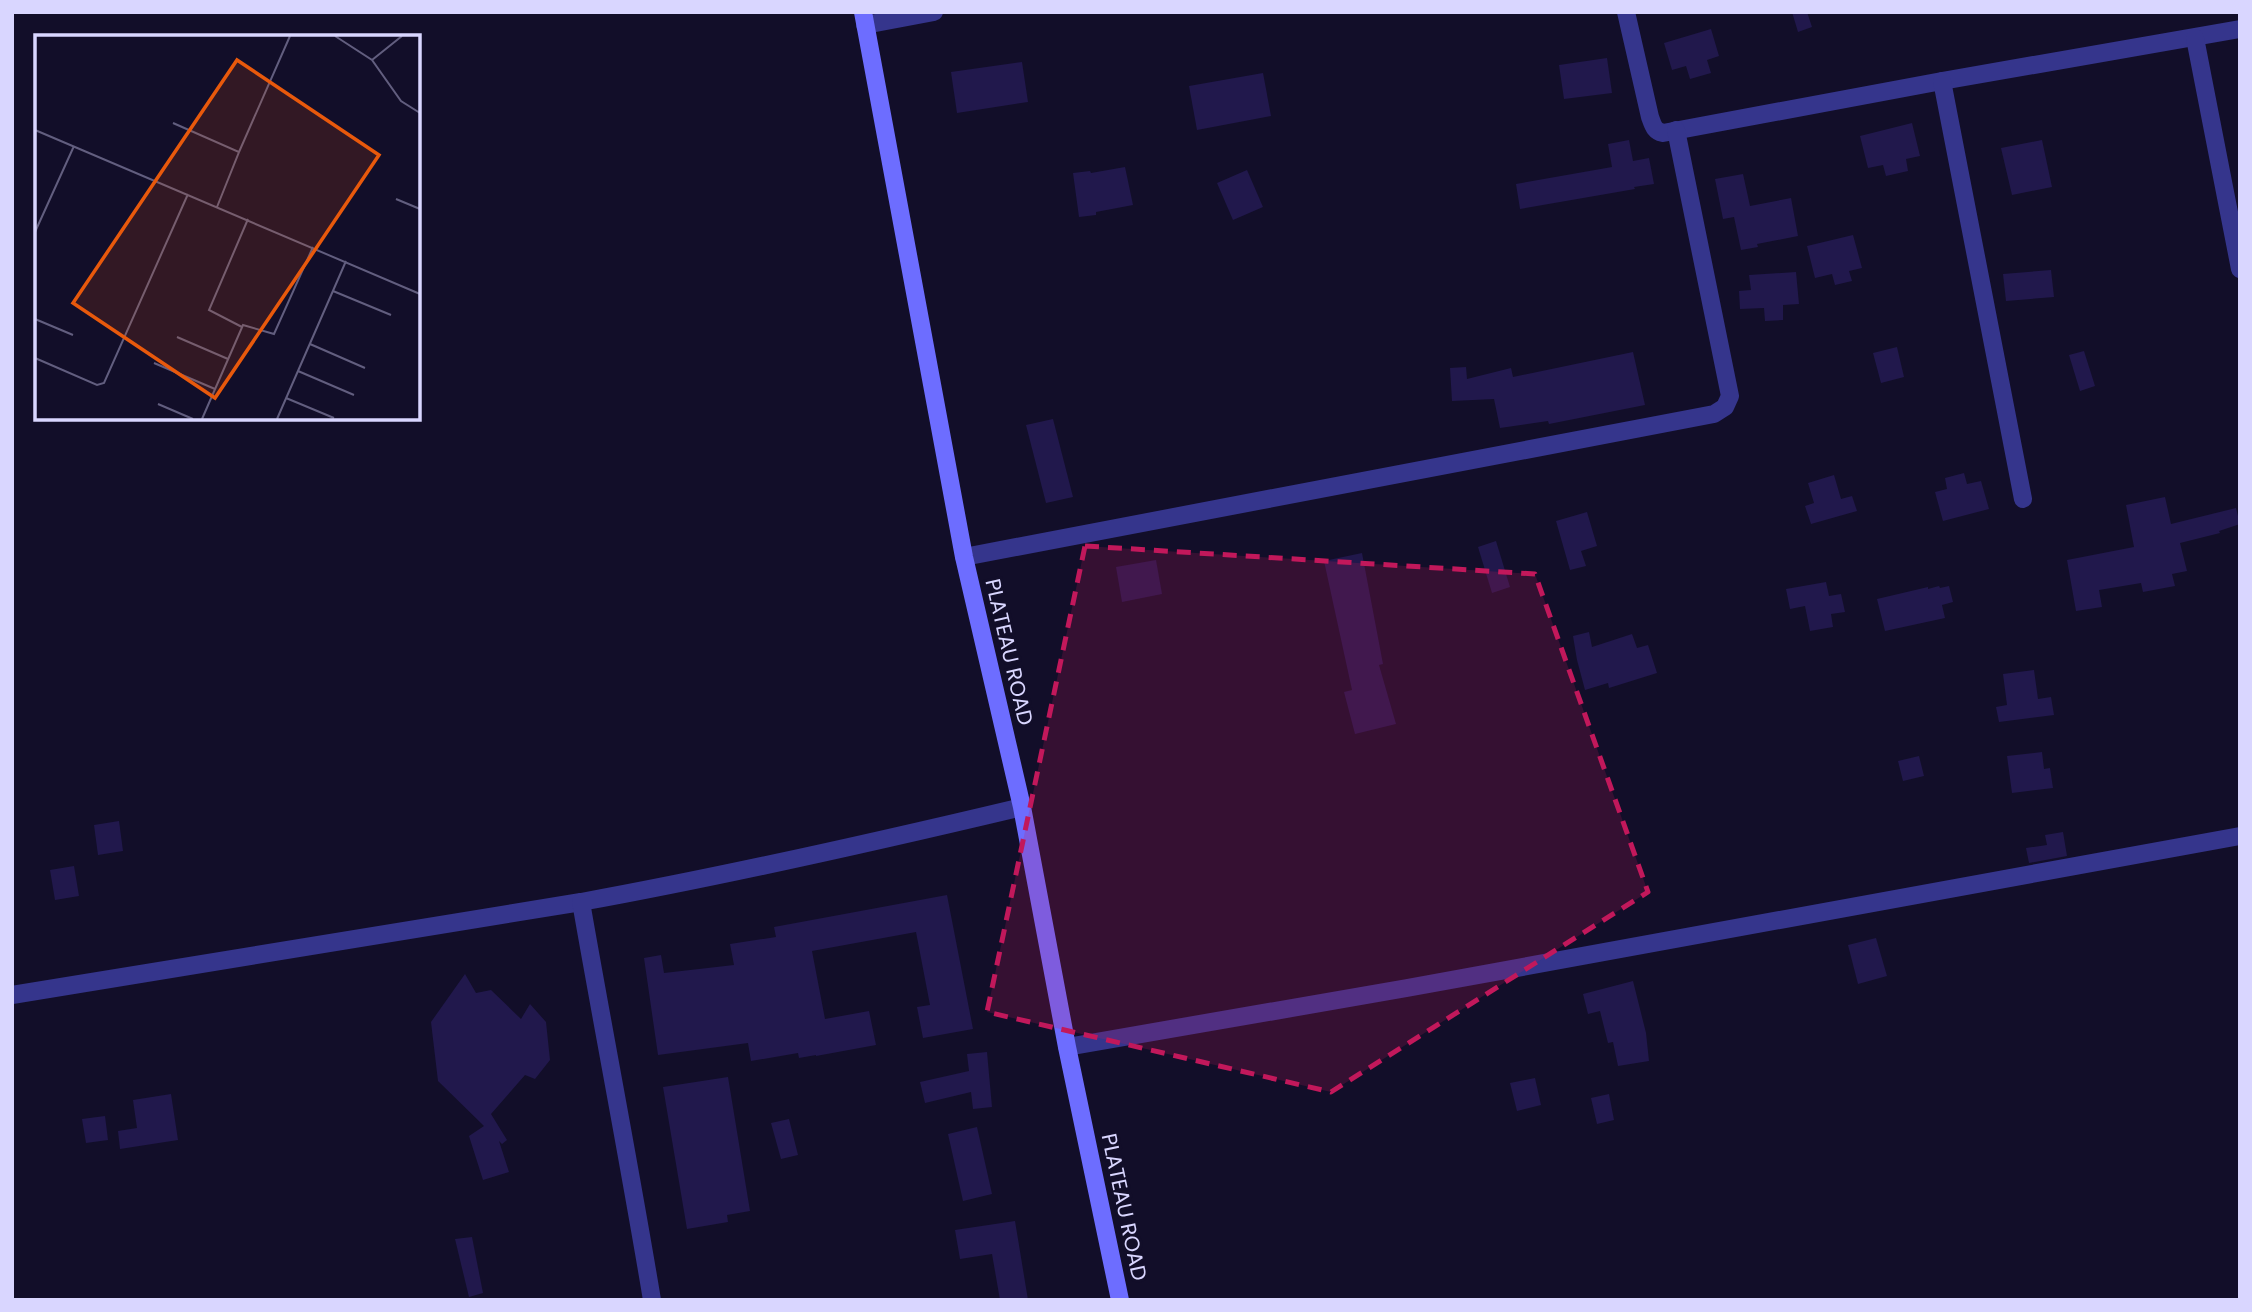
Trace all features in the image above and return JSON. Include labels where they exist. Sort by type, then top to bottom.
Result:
[{"type":"street","points":[[864,18],[934,12]]},
{"type":"street","points":[[1626,12],[1654,128],[1663,133],[2240,29]]},
{"type":"street","name":"PLATEAU ROAD","points":[[864,18],[964,557],[1021,807],[1067,1047],[1120,1300]]},
{"type":"street","points":[[2195,38],[2240,269]]},
{"type":"street","points":[[1942,81],[2023,499]]},
{"type":"street","points":[[964,557],[1714,414],[1725,407],[1730,396],[1676,130]]},
{"type":"street","points":[[12,995],[703,880],[809,858],[1021,807]]},
{"type":"street","points":[[1067,1047],[1407,988],[2240,836]]},
{"type":"street","points":[[581,902],[652,1300]]},
{"type":"highlighted area","points":[[1085,546],[1535,574],[1648,892],[1331,1092],[987,1012]]},
{"type":"building","points":[[1792,12],[1807,12],[1812,27],[1798,32]]},
{"type":"building","points":[[1711,29],[1719,56],[1707,60],[1711,73],[1690,79],[1686,66],[1672,70],[1664,43]]},
{"type":"building","points":[[1607,58],[1612,93],[1564,99],[1559,65]]},
{"type":"building","points":[[1022,62],[1028,102],[957,113],[951,72]]},
{"type":"building","points":[[1263,73],[1271,116],[1197,130],[1189,86]]},
{"type":"building","points":[[1912,123],[1920,156],[1906,159],[1908,171],[1886,176],[1883,165],[1868,168],[1860,136]]},
{"type":"building","points":[[1629,140],[1633,161],[1649,158],[1654,184],[1520,209],[1516,184],[1612,167],[1608,144]]},
{"type":"building","points":[[2042,140],[2052,187],[2012,195],[2001,148]]},
{"type":"building","points":[[1125,167],[1133,205],[1079,217],[1073,173]]},
{"type":"building","points":[[1247,170],[1263,207],[1233,220],[1217,183]]},
{"type":"building","points":[[1743,174],[1750,206],[1791,198],[1798,236],[1741,250],[1734,217],[1723,219],[1715,179]]},
{"type":"building","points":[[1853,235],[1862,268],[1849,271],[1852,281],[1835,285],[1832,274],[1815,278],[1807,246]]},
{"type":"building","points":[[2051,270],[2054,297],[2006,301],[2003,274]]},
{"type":"building","points":[[1796,272],[1799,304],[1783,305],[1783,320],[1765,321],[1764,308],[1740,309],[1739,291],[1751,290],[1749,275]]},
{"type":"building","points":[[1897,347],[1904,377],[1881,383],[1873,353]]},
{"type":"building","points":[[2084,351],[2095,386],[2080,391],[2069,355]]},
{"type":"building","points":[[1633,352],[1645,405],[1549,424],[1548,421],[1500,428],[1494,399],[1452,401],[1450,368],[1466,367],[1467,379],[1511,368],[1513,377]]},
{"type":"building","points":[[1053,419],[1073,497],[1046,503],[1026,425]]},
{"type":"building","points":[[1964,473],[1967,484],[1981,481],[1989,509],[1943,521],[1935,492],[1947,489],[1945,478]]},
{"type":"building","points":[[1834,475],[1841,499],[1852,496],[1857,511],[1811,524],[1805,506],[1814,503],[1808,483]]},
{"type":"building","points":[[2165,497],[2171,524],[2236,508],[2240,524],[2219,531],[2220,533],[2180,543],[2187,571],[2172,574],[2175,586],[2143,592],[2141,583],[2099,590],[2102,607],[2076,611],[2067,560],[2134,547],[2126,505]]},
{"type":"building","points":[[1587,512],[1597,546],[1581,551],[1586,566],[1570,570],[1556,521]]},
{"type":"building","points":[[1496,541],[1510,587],[1492,593],[1478,547]]},
{"type":"building","points":[[1362,553],[1383,664],[1379,665],[1396,724],[1355,734],[1344,692],[1352,690],[1324,561]]},
{"type":"building","points":[[1156,560],[1162,594],[1122,602],[1116,567]]},
{"type":"building","points":[[1826,582],[1829,596],[1841,594],[1845,612],[1831,614],[1833,627],[1810,631],[1805,606],[1790,609],[1786,589]]},
{"type":"building","points":[[1949,586],[1953,602],[1942,605],[1945,618],[1885,631],[1877,599]]},
{"type":"building","points":[[1589,632],[1592,647],[1632,634],[1637,648],[1648,645],[1657,673],[1609,688],[1608,683],[1585,690],[1573,636]]},
{"type":"building","points":[[2034,670],[2038,699],[2051,697],[2054,715],[1999,722],[1996,707],[2007,705],[2003,674]]},
{"type":"building","points":[[2042,752],[2044,769],[2050,768],[2053,788],[2012,793],[2007,756]]},
{"type":"building","points":[[1919,756],[1924,776],[1903,781],[1898,761]]},
{"type":"building","points":[[119,821],[123,851],[98,855],[94,825]]},
{"type":"building","points":[[2063,832],[2067,856],[2029,863],[2026,848],[2047,845],[2045,835]]},
{"type":"building","points":[[74,866],[79,896],[55,900],[50,870]]},
{"type":"building","points":[[947,895],[973,1029],[923,1038],[917,1007],[930,1005],[916,932],[812,951],[825,1019],[869,1011],[876,1045],[816,1056],[799,1058],[798,1053],[751,1061],[748,1043],[658,1055],[644,958],[661,955],[664,973],[734,965],[730,944],[776,937],[774,927]]},
{"type":"building","points":[[1876,938],[1887,976],[1858,984],[1848,945]]},
{"type":"building","points":[[465,974],[476,993],[491,990],[521,1019],[530,1004],[546,1022],[550,1060],[535,1079],[525,1075],[491,1114],[507,1140],[502,1144],[499,1141],[509,1172],[483,1180],[469,1136],[484,1126],[438,1081],[431,1022]]},
{"type":"building","points":[[1633,981],[1646,1033],[1649,1061],[1618,1066],[1613,1042],[1608,1043],[1600,1011],[1588,1014],[1583,994]]},
{"type":"building","points":[[987,1052],[992,1107],[973,1109],[971,1092],[925,1103],[920,1082],[969,1071],[967,1054]]},
{"type":"building","points":[[728,1077],[750,1211],[727,1215],[728,1222],[687,1229],[663,1087]]},
{"type":"building","points":[[1535,1078],[1541,1105],[1517,1111],[1510,1083]]},
{"type":"building","points":[[171,1094],[178,1140],[120,1149],[118,1131],[137,1128],[133,1100]]},
{"type":"building","points":[[1609,1094],[1614,1120],[1597,1124],[1591,1098]]},
{"type":"building","points":[[105,1116],[108,1140],[86,1143],[82,1119]]},
{"type":"building","points":[[789,1119],[798,1155],[781,1159],[771,1123]]},
{"type":"building","points":[[977,1127],[992,1194],[963,1201],[948,1134]]},
{"type":"building","points":[[1015,1221],[1028,1300],[1000,1300],[992,1254],[960,1259],[955,1230]]},
{"type":"building","points":[[472,1237],[483,1293],[469,1297],[455,1239]]}]
